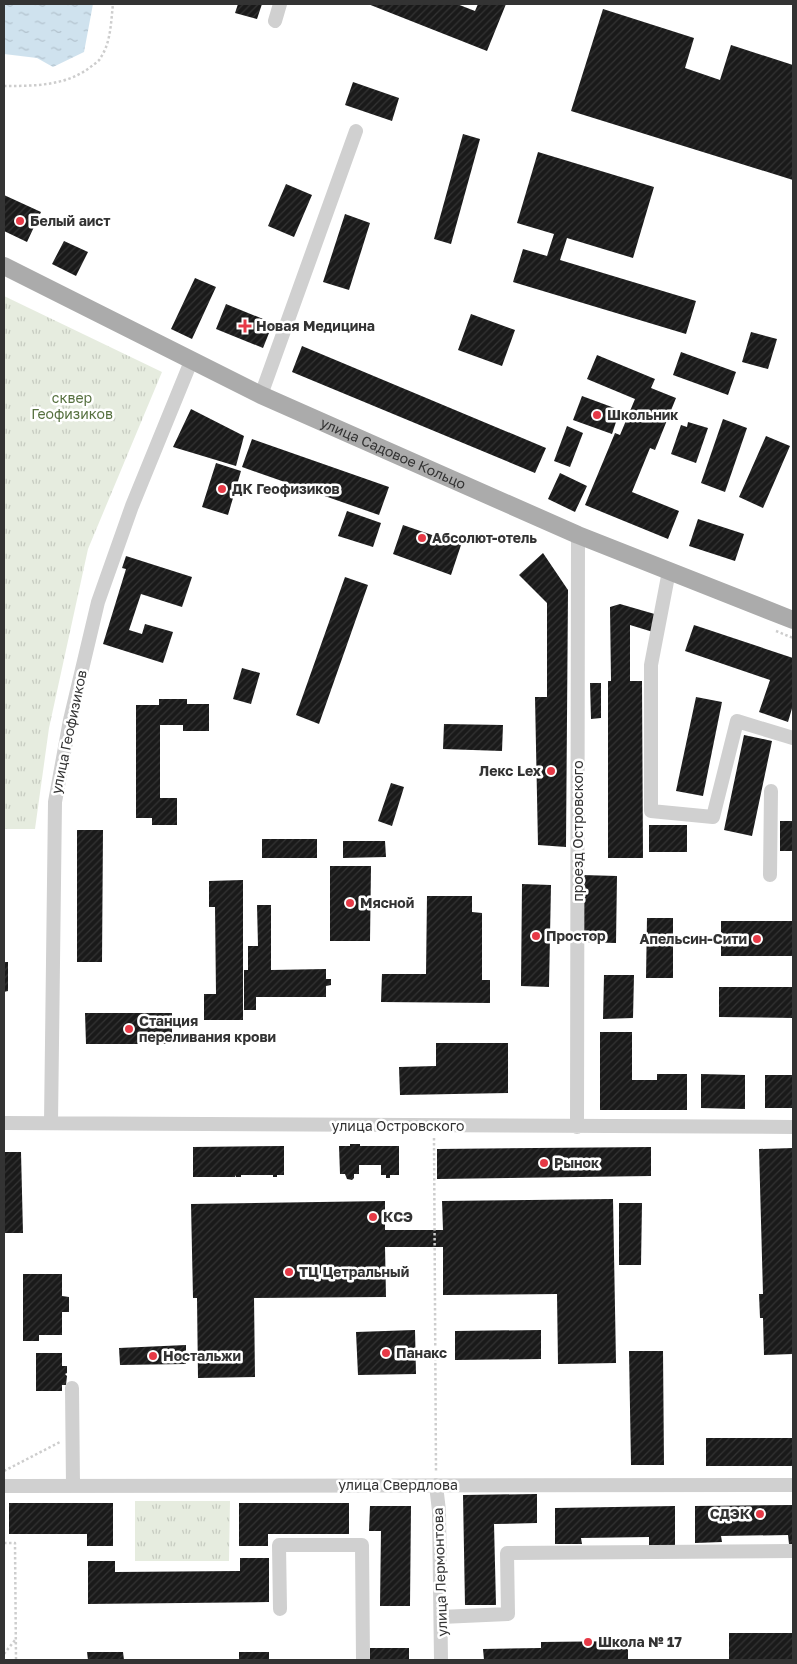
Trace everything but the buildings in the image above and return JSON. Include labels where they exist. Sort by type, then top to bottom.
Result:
[{"type":"main road","name":"улица Садовое Кольцо","points":[[4,266],[261,395],[578,535],[793,620]]},
{"type":"street","points":[[275,21],[280,4]]},
{"type":"street","points":[[261,395],[356,131]]},
{"type":"street","name":"улица Геофизиков","points":[[51,1123],[55,802],[70,720],[98,602],[132,506],[192,359]]},
{"type":"street","name":"проезд Островского","points":[[577,1127],[578,535]]},
{"type":"street","points":[[669,571],[651,666],[651,811],[713,817],[737,721],[793,738]]},
{"type":"street","points":[[770,875],[771,791]]},
{"type":"street","name":"улица Островского","points":[[4,1123],[793,1127]]},
{"type":"street","points":[[72,1388],[73,1486]]},
{"type":"street","name":"улица Лермонтова","points":[[436,1485],[439,1511],[442,1660]]},
{"type":"street","name":"улица Свердлова","points":[[4,1486],[793,1485]]},
{"type":"street","points":[[280,1609],[279,1545],[362,1545],[363,1660]]},
{"type":"street","points":[[441,1617],[508,1614],[507,1553],[793,1551]]},
{"type":"path","points":[[4,86],[64,82],[86,71],[101,58],[108,41],[113,4]]},
{"type":"path","points":[[434,1126],[436,1485]]},
{"type":"path","points":[[4,1471],[72,1436]]},
{"type":"path","points":[[4,1543],[15,1543],[16,1660]]},
{"type":"path","points":[[4,1654],[16,1639]]},
{"type":"green space","name":"cквер Геофизиков","points":[[4,296],[162,372],[88,549],[49,728],[35,829],[4,829]]},
{"type":"green space","points":[[135,1501],[230,1501],[229,1561],[135,1561]]},
{"type":"water","points":[[4,4],[93,4],[84,52],[53,67],[37,58],[4,54]]},
{"type":"place","name":"Белый аист","points":[[20,221]]},
{"type":"place","name":"Новая Медицина","points":[[245,326]]},
{"type":"place","name":"Школьник","points":[[597,415]]},
{"type":"place","name":"ДК Геофизиков","points":[[222,489]]},
{"type":"place","name":"Абсолют-отель","points":[[422,538]]},
{"type":"place","name":"Лекс Lex","points":[[551,771]]},
{"type":"place","name":"Мясной","points":[[350,903]]},
{"type":"place","name":"Простор","points":[[536,936]]},
{"type":"place","name":"Апельсин-Сити","points":[[757,939]]},
{"type":"place","name":"Станция переливания крови","points":[[129,1029]]},
{"type":"place","name":"Рынок","points":[[544,1163]]},
{"type":"place","name":"КСЭ","points":[[373,1217]]},
{"type":"place","name":"ТЦ Цетральный","points":[[289,1272]]},
{"type":"place","name":"Панакс","points":[[386,1353]]},
{"type":"place","name":"Ностальжи","points":[[153,1356]]},
{"type":"place","name":"СДЭК","points":[[760,1514]]},
{"type":"place","name":"Школа № 17","points":[[588,1642]]}]
